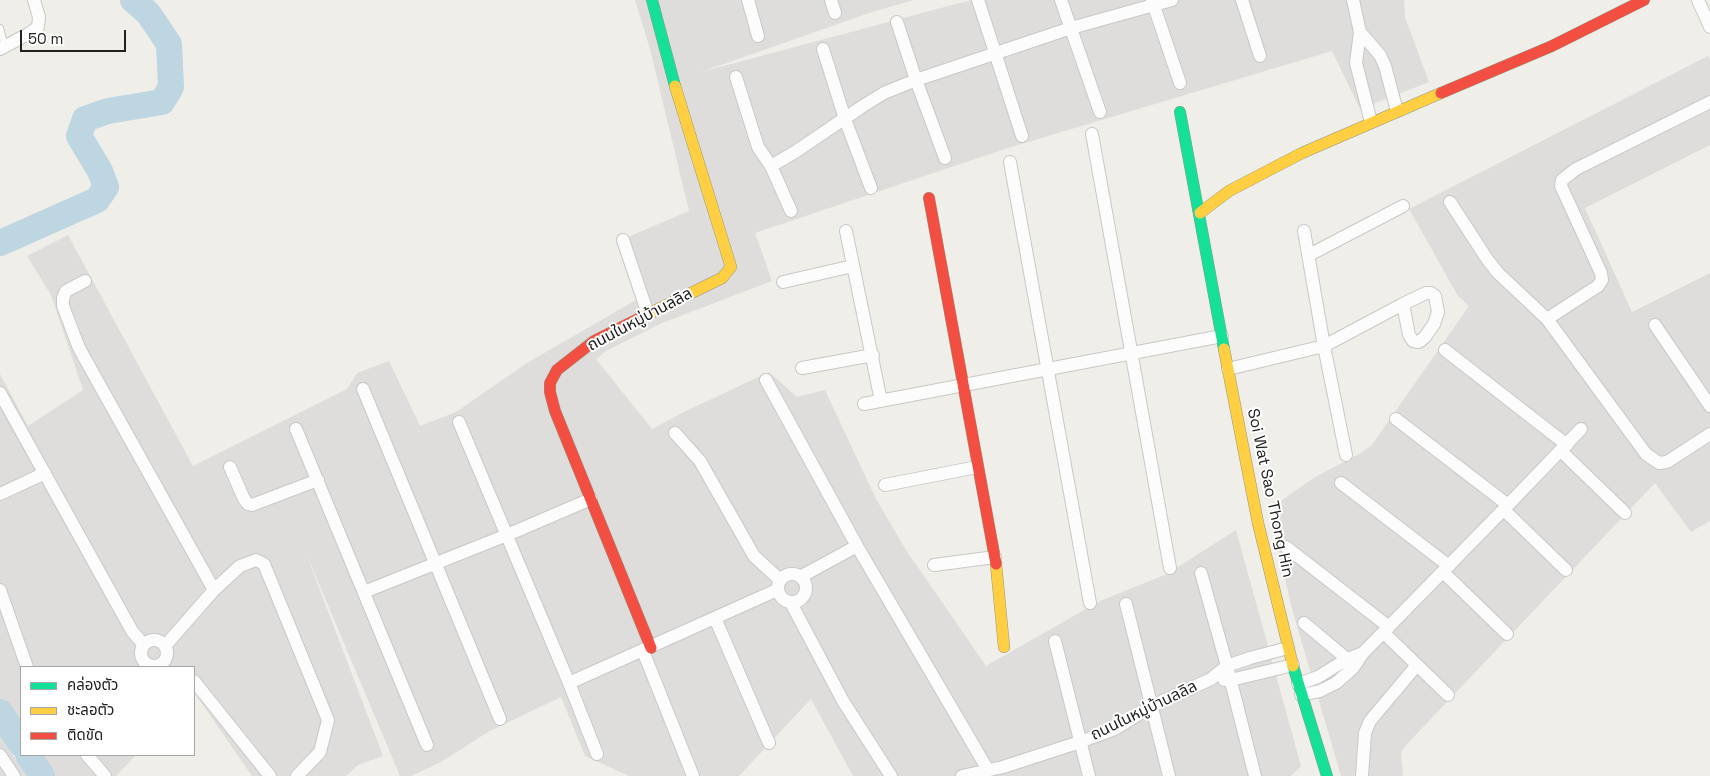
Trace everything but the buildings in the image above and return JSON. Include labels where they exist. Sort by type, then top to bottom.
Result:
[{"type":"street","points":[[2,48],[38,27],[39,18],[34,0]]},
{"type":"street","name":"ถนนในหมู่บ้านลลิล","points":[[647,649],[591,499],[555,411],[550,392],[550,383],[557,370],[594,341],[722,278],[731,267],[668,63],[652,0]]},
{"type":"street","points":[[748,0],[758,36]]},
{"type":"street","points":[[831,0],[835,13]]},
{"type":"street","points":[[978,0],[1022,136]]},
{"type":"street","points":[[1061,0],[1100,112]]},
{"type":"street","points":[[771,166],[884,93],[916,80],[1072,28],[1153,2],[1172,0]]},
{"type":"street","points":[[1242,0],[1260,56]]},
{"type":"street","points":[[1353,0],[1360,32],[1356,62],[1371,122]]},
{"type":"street","points":[[1200,213],[1229,191],[1302,153],[1552,46],[1644,0]]},
{"type":"street","points":[[1698,0],[1710,27]]},
{"type":"street","points":[[1153,2],[1180,83]]},
{"type":"street","points":[[897,22],[916,80],[946,158]]},
{"type":"street","points":[[1360,32],[1380,55],[1385,66],[1397,111]]},
{"type":"street","points":[[823,49],[845,119],[871,188]]},
{"type":"street","points":[[736,76],[758,147],[771,166],[791,210]]},
{"type":"street","points":[[1547,319],[1598,286],[1602,280],[1601,272],[1561,186],[1562,180],[1576,169],[1710,102]]},
{"type":"street","name":"Soi Wat Sao Thong Hin","points":[[1180,112],[1258,523],[1288,648],[1327,776]]},
{"type":"street","points":[[1092,134],[1170,568]]},
{"type":"street","points":[[1010,162],[1090,603]]},
{"type":"street","points":[[929,198],[994,557],[1004,647]]},
{"type":"street","points":[[1450,202],[1487,259],[1498,273],[1547,319],[1646,454],[1659,463],[1666,462],[1710,434]]},
{"type":"street","points":[[1309,255],[1403,206]]},
{"type":"street","points":[[1304,230],[1324,346],[1346,455]]},
{"type":"street","points":[[846,231],[881,400]]},
{"type":"street","points":[[623,240],[648,314]]},
{"type":"street","points":[[783,282],[853,266]]},
{"type":"street","points":[[85,282],[66,291],[63,298],[63,306],[79,348],[214,590]]},
{"type":"street","points":[[1228,369],[1324,346],[1403,304]]},
{"type":"street","points":[[1655,325],[1710,406]]},
{"type":"street","points":[[864,404],[1222,336]]},
{"type":"street","points":[[1445,350],[1564,448],[1625,513]]},
{"type":"street","points":[[802,368],[873,355]]},
{"type":"street","points":[[766,380],[857,546],[988,770]]},
{"type":"street","points":[[363,389],[500,719]]},
{"type":"street","points":[[0,393],[132,631],[144,645]]},
{"type":"street","points":[[1396,419],[1506,508],[1566,570]]},
{"type":"street","points":[[459,422],[597,754]]},
{"type":"street","points":[[296,429],[427,745]]},
{"type":"street","points":[[1300,689],[1320,691],[1336,683],[1350,664],[1387,630],[1581,429]]},
{"type":"street","points":[[675,433],[700,461],[754,556],[778,585],[782,599],[791,603],[843,701],[890,776]]},
{"type":"street","points":[[230,467],[244,499],[248,504],[252,505],[318,480]]},
{"type":"street","points":[[885,485],[977,467]]},
{"type":"street","points":[[0,494],[45,473]]},
{"type":"street","points":[[1341,484],[1446,569],[1507,634]]},
{"type":"street","points":[[364,592],[591,499]]},
{"type":"street","points":[[800,577],[857,546]]},
{"type":"street","points":[[1286,547],[1387,630],[1417,665],[1448,696]]},
{"type":"street","points":[[934,565],[994,557]]},
{"type":"street","points":[[165,646],[214,590],[240,566],[256,560],[264,564],[328,720],[320,752],[297,776]]},
{"type":"street","points":[[1201,573],[1228,666],[1255,776]]},
{"type":"street","points":[[569,683],[714,618],[778,585],[786,575],[793,574],[800,577],[806,586],[804,596],[791,603]]},
{"type":"street","points":[[0,590],[27,666]]},
{"type":"street","points":[[1126,604],[1169,776]]},
{"type":"street","points":[[714,618],[768,743]]},
{"type":"street","points":[[1304,623],[1350,664]]},
{"type":"street","points":[[152,640],[162,643],[165,646],[169,664],[144,665],[141,654],[144,645],[152,640]]},
{"type":"street","points":[[1055,641],[1089,776]]},
{"type":"street","name":"ถนนในหมู่บ้านลลิล","points":[[962,776],[988,770],[1004,771],[1115,729],[1152,706],[1211,678],[1228,666],[1288,648]]},
{"type":"street","points":[[647,649],[693,776]]},
{"type":"street","name":"ถนนในหมู่บ้านลลิล","points":[[1211,678],[1231,680],[1293,665]]},
{"type":"street","points":[[1362,776],[1365,733],[1370,721],[1417,665]]},
{"type":"street","points":[[195,682],[270,776]]},
{"type":"street","points":[[0,756],[14,776]]},
{"type":"street","points":[[88,756],[105,776]]},
{"type":"lane","points":[[0,28],[2,48]]},
{"type":"shaded area","points":[[635,0],[914,0],[875,11],[701,72],[971,0],[1404,0],[1405,17],[1429,82],[1360,109],[1332,51],[1008,148],[755,233],[772,281],[662,323],[606,351],[596,359],[652,429],[769,372],[797,397],[825,390],[876,499],[906,550],[986,666],[1100,601],[1167,574],[1236,530],[1301,766],[1291,776],[853,776],[811,699],[739,776],[629,776],[585,756],[561,697],[488,732],[441,762],[411,776],[400,776],[306,553],[383,756],[358,765],[346,776],[252,776],[195,696],[195,666],[20,666],[20,730],[0,699],[0,374],[28,426],[83,390],[51,295],[27,256],[68,235],[193,466],[347,389],[357,373],[389,361],[420,426],[456,412],[527,363],[636,300],[616,242],[689,211],[650,49]]},
{"type":"shaded area","points":[[1708,56],[1710,59],[1710,145],[1585,208],[1632,312],[1710,273],[1710,521],[1691,532],[1655,483],[1406,745],[1401,753],[1403,776],[1341,776],[1292,609],[1272,522],[1282,500],[1317,476],[1371,446],[1469,306],[1458,296],[1409,209]]},
{"type":"shaded area","points":[[0,735],[26,776],[0,776]]},
{"type":"shaded area","points":[[37,756],[135,756],[116,776],[51,776]]},
{"type":"waterway","points":[[0,243],[97,200],[106,187],[100,171],[79,136],[85,119],[108,111],[162,102],[171,87],[169,44],[148,13],[133,0]]},
{"type":"waterway","points":[[0,712],[20,742]]},
{"type":"waterway","points":[[29,756],[42,776]]},
{"type":"traffic: fast","points":[[652,0],[675,86]]},
{"type":"traffic: fast","points":[[1180,112],[1224,349]]},
{"type":"traffic: fast","points":[[1293,666],[1327,776]]},
{"type":"traffic: slow","points":[[638,319],[722,278],[731,267],[675,86]]},
{"type":"traffic: slow","points":[[1200,213],[1229,191],[1302,153],[1441,93]]},
{"type":"traffic: slow","points":[[1224,349],[1258,523],[1293,666]]},
{"type":"traffic: slow","points":[[996,564],[1004,647]]},
{"type":"traffic: jam","points":[[1441,93],[1552,46],[1644,0]]},
{"type":"traffic: jam","points":[[929,198],[996,564]]},
{"type":"traffic: jam","points":[[638,319],[594,341],[557,370],[550,383],[550,392],[555,411],[651,648]]}]
